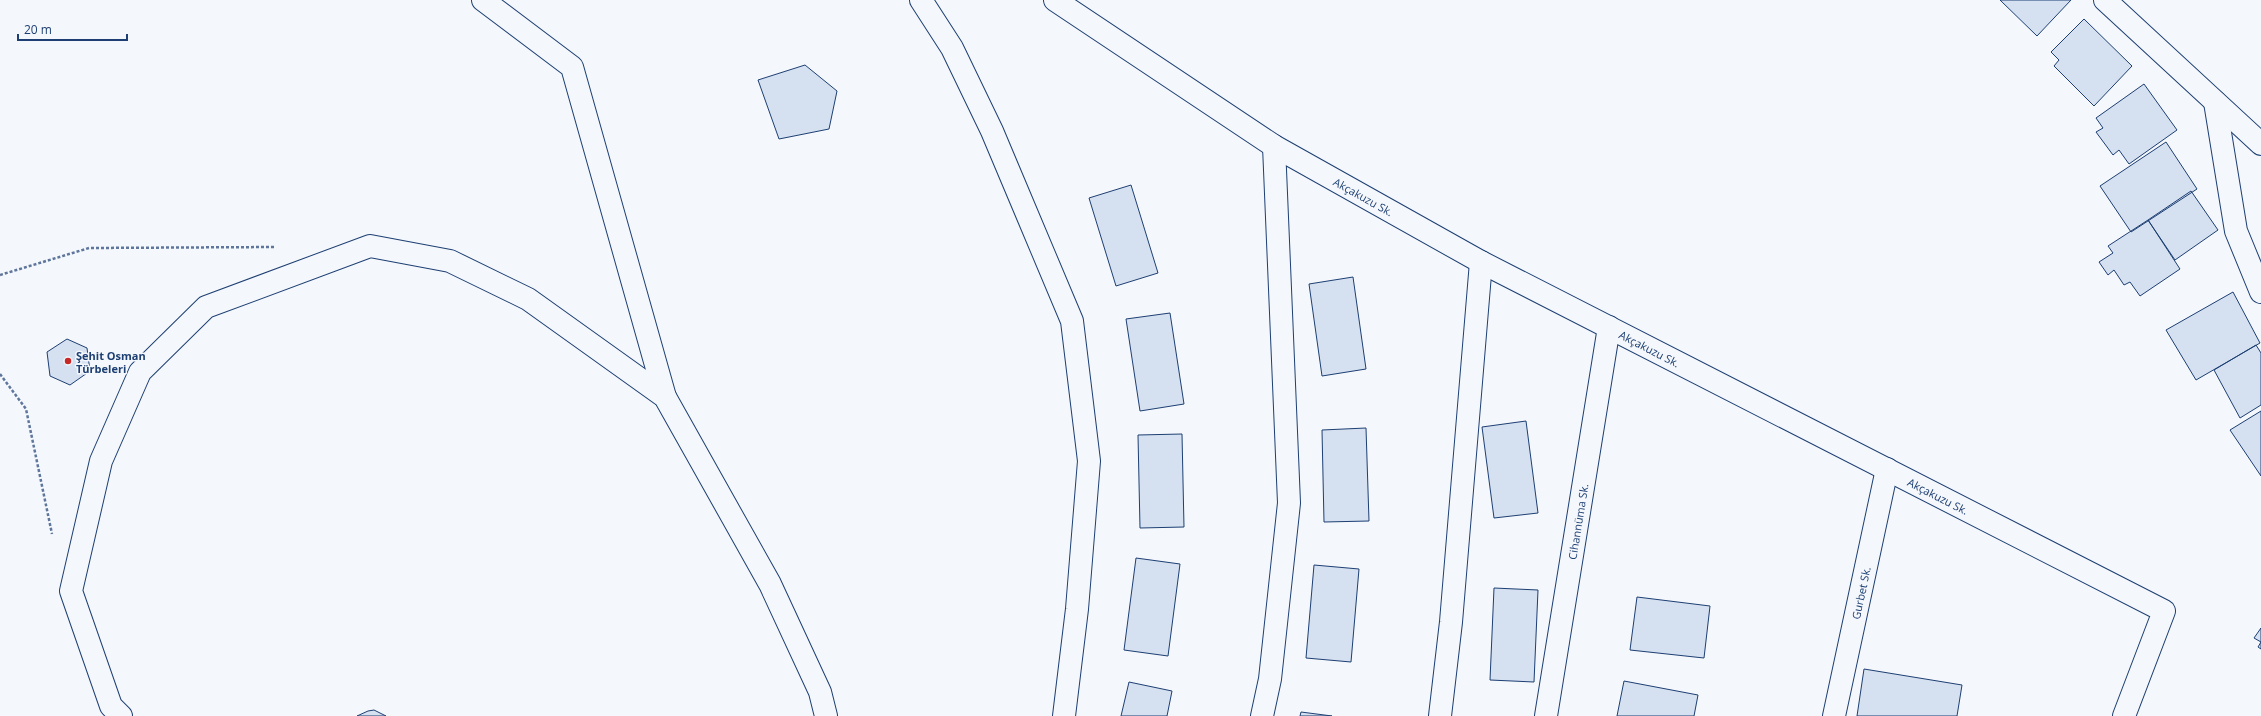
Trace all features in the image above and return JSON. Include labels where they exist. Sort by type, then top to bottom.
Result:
[{"type":"street","points":[[483,0],[572,67],[665,397],[770,584],[820,692],[826,716]]},
{"type":"street","points":[[921,0],[952,48],[992,131],[1072,321],[1089,461],[1077,609],[1064,716]]},
{"type":"street","name":"Akçakuzu Sk.","points":[[1055,0],[1274,146],[1481,262],[2164,611],[2124,716]]},
{"type":"street","points":[[2105,0],[2261,144]]},
{"type":"street","points":[[2215,102],[2236,231],[2261,292]]},
{"type":"street","points":[[1262,716],[1270,679],[1289,503],[1274,146]]},
{"type":"street","points":[[121,716],[111,706],[71,591],[101,461],[140,372],[206,307],[370,246],[450,261],[528,299],[665,397]]},
{"type":"street","points":[[1440,716],[1451,622],[1481,262]]},
{"type":"street","name":"Cihannüma Sk.","points":[[1546,716],[1609,327]]},
{"type":"street","name":"Gurbet Sk.","points":[[1834,716],[1887,469]]},
{"type":"path","points":[[0,274],[89,248],[284,247]]},
{"type":"path","points":[[0,374],[26,409],[53,539]]},
{"type":"building","points":[[2000,0],[2071,0],[2037,36]]},
{"type":"building","points":[[2084,19],[2132,66],[2094,106],[2054,66],[2059,60],[2051,52]]},
{"type":"building","points":[[805,65],[837,91],[829,129],[779,139],[758,80]]},
{"type":"building","points":[[2144,84],[2177,130],[2129,164],[2119,150],[2113,155],[2096,132],[2103,128],[2096,118]]},
{"type":"building","points":[[2166,142],[2197,189],[2131,232],[2100,186]]},
{"type":"building","points":[[1131,185],[1158,273],[1116,286],[1089,198]]},
{"type":"building","points":[[2191,191],[2218,230],[2175,260],[2148,220]]},
{"type":"building","points":[[2148,220],[2180,269],[2140,296],[2130,282],[2124,285],[2114,270],[2108,275],[2099,262],[2113,253],[2108,246]]},
{"type":"building","points":[[1353,277],[1366,369],[1322,376],[1309,284]]},
{"type":"building","points":[[2233,292],[2260,343],[2196,380],[2166,330]]},
{"type":"building","points":[[1170,313],[1184,404],[1140,411],[1126,319]]},
{"type":"building","name":"Şehit Osman Türbeleri","points":[[67,339],[87,348],[90,371],[70,385],[50,376],[47,352]]},
{"type":"building","points":[[2256,345],[2261,353],[2261,405],[2240,418],[2214,370]]},
{"type":"building","points":[[2261,411],[2261,476],[2230,430]]},
{"type":"building","points":[[1526,421],[1538,513],[1494,518],[1482,427]]},
{"type":"building","points":[[1366,428],[1369,521],[1324,522],[1322,430]]},
{"type":"building","points":[[1182,434],[1184,527],[1140,528],[1138,435]]},
{"type":"building","points":[[1136,558],[1180,564],[1168,656],[1124,650]]},
{"type":"building","points":[[1314,565],[1359,569],[1351,662],[1306,658]]},
{"type":"building","points":[[1494,588],[1538,590],[1534,682],[1490,680]]},
{"type":"building","points":[[1637,597],[1710,606],[1704,658],[1630,650]]},
{"type":"building","points":[[2261,628],[2261,642],[2254,638]]},
{"type":"building","points":[[2261,642],[2261,649],[2258,647]]},
{"type":"building","points":[[1864,669],[1962,685],[1957,716],[1857,716]]},
{"type":"building","points":[[1624,681],[1698,695],[1694,716],[1617,716]]},
{"type":"building","points":[[1129,682],[1172,691],[1167,716],[1121,716]]},
{"type":"building","points":[[374,710],[386,716],[357,716],[368,711]]},
{"type":"building","points":[[1301,712],[1332,716],[1300,716]]},
{"type":"place","name":"Şehit Osman Türbeleri","points":[[68,361]]}]
